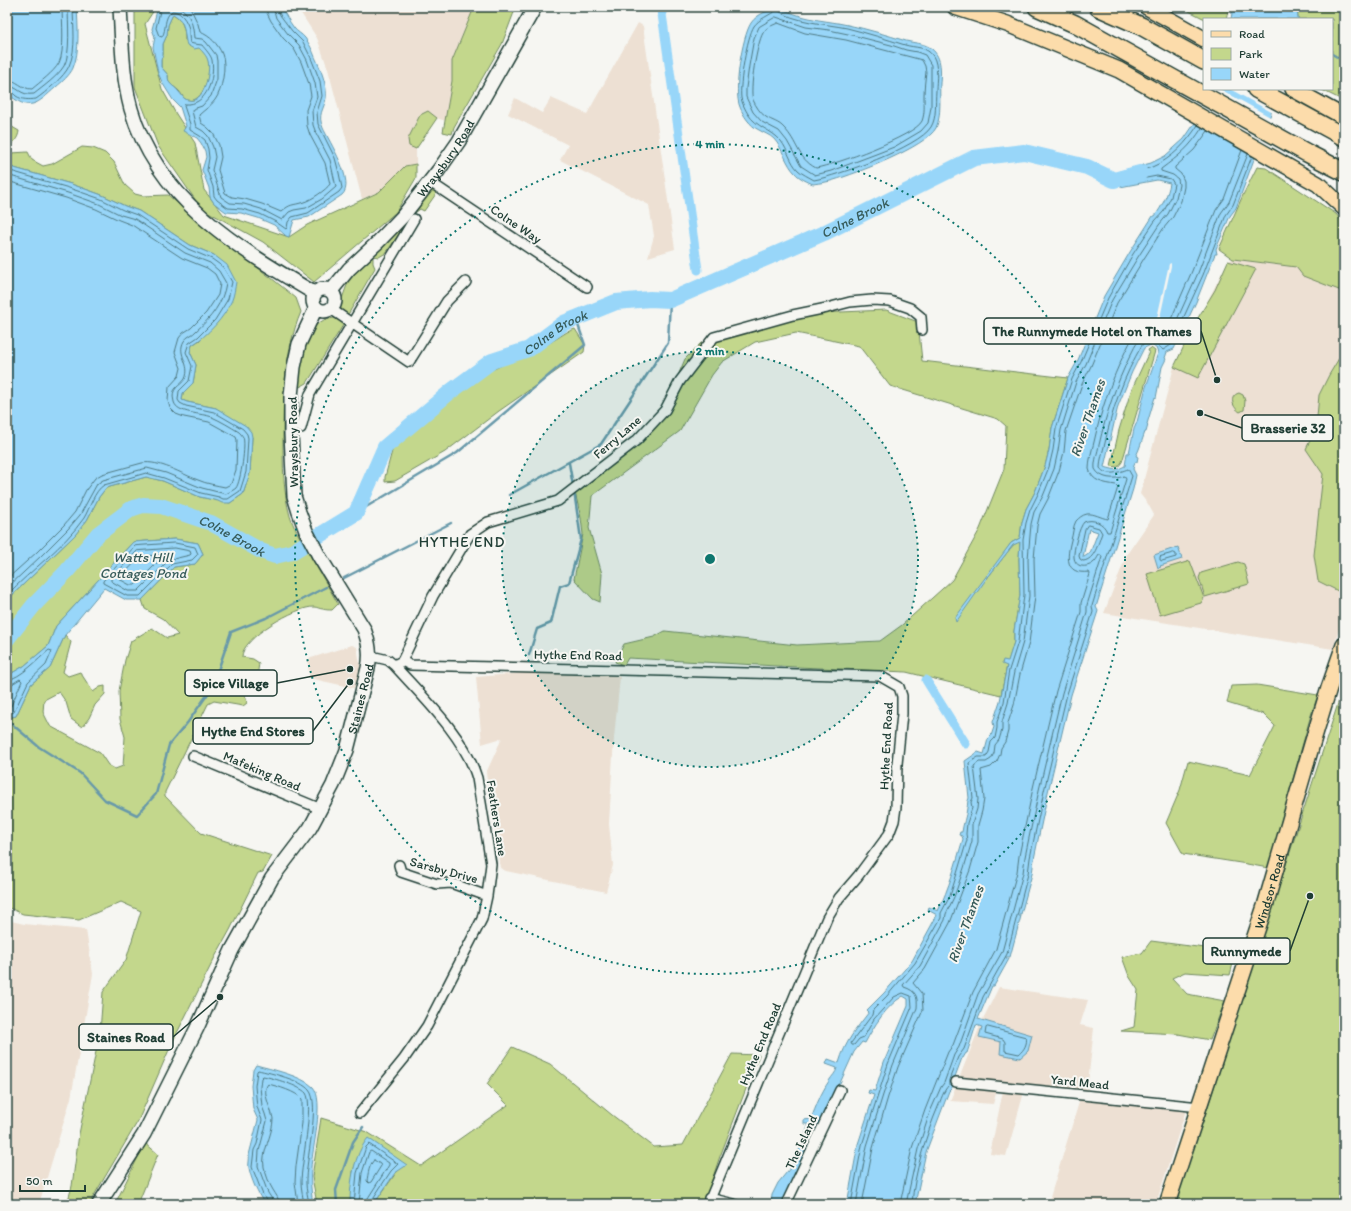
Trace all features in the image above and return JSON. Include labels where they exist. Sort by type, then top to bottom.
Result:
[{"type":"highway","points":[[1037,7],[1076,24],[1307,153],[1344,172]]},
{"type":"highway","points":[[1098,7],[1141,26],[1203,60]]},
{"type":"highway","points":[[1121,7],[1141,26]]},
{"type":"highway","points":[[1258,90],[1344,137]]},
{"type":"main road","points":[[120,7],[123,64],[131,108],[144,143],[164,175],[181,196],[204,220],[280,273],[314,293]]},
{"type":"main road","name":"Wraysbury Road","points":[[331,291],[349,269],[378,242],[402,216],[430,182],[459,141],[535,7]]},
{"type":"main road","points":[[955,7],[1007,24],[1120,70],[1298,171],[1318,184],[1344,208]]},
{"type":"main road","points":[[1147,7],[1203,38]]},
{"type":"main road","points":[[1295,90],[1344,117]]},
{"type":"main road","points":[[321,288],[331,291],[335,298],[335,302],[331,309],[323,311],[316,308],[312,300],[314,293],[321,288]]},
{"type":"main road","name":"Wraysbury Road","points":[[316,308],[299,344],[294,367],[291,396],[294,496],[306,531],[319,556],[364,630],[368,640],[370,656]]},
{"type":"main road","name":"Windsor Road","points":[[1167,1204],[1265,906],[1314,737],[1344,645]]},
{"type":"main road","name":"Staines Road","points":[[99,1204],[144,1134],[190,1042],[232,950],[272,878],[310,828],[333,785],[346,750],[370,656]]},
{"type":"street","name":"Colne Way","points":[[430,182],[587,287]]},
{"type":"street","name":"Wraysbury Road","points":[[301,428],[310,394],[414,219]]},
{"type":"street","points":[[331,309],[409,362],[447,301],[466,282]]},
{"type":"street","name":"Ferry Lane","points":[[398,663],[433,596],[470,534],[488,522],[558,501],[637,440],[665,410],[680,381],[714,337],[793,315],[850,302],[872,300],[890,300],[910,308],[921,317],[922,330]]},
{"type":"street","name":"Feathers Lane","points":[[360,1113],[404,1059],[427,1026],[482,919],[487,896],[491,864],[477,778],[473,764],[446,723],[398,663],[370,656]]},
{"type":"street","name":"Hythe End Road","points":[[398,663],[410,665],[880,676],[898,687],[902,696],[902,714],[897,764],[896,806],[894,821],[889,834],[858,876],[839,898],[827,918],[708,1201],[734,1204]]},
{"type":"street","name":"Mafeking Road","points":[[193,756],[321,809]]},
{"type":"street","name":"Sarsby Drive","points":[[399,865],[401,872],[437,884],[451,883],[487,896]]},
{"type":"street","name":"Yard Mead","points":[[956,1082],[1200,1106]]},
{"type":"street","name":"The Island","points":[[786,1204],[840,1090]]},
{"type":"shaded area","points":[[297,7],[473,7],[452,61],[452,81],[446,121],[436,118],[416,149],[416,164],[405,166],[379,192],[362,199],[328,69],[317,38]]},
{"type":"shaded area","points":[[638,23],[643,26],[675,249],[648,257],[654,236],[649,205],[560,160],[568,145],[508,114],[515,98],[542,113],[551,98],[587,114]]},
{"type":"shaded area","points":[[1233,259],[1296,267],[1344,282],[1344,613],[1333,649],[1104,613],[1127,554],[1154,515],[1140,494],[1174,367],[1228,261]]},
{"type":"shaded area","points":[[352,645],[357,647],[361,670],[354,688],[309,678],[308,659]]},
{"type":"shaded area","points":[[523,673],[600,673],[620,677],[614,738],[609,824],[613,865],[606,892],[506,871],[500,868],[486,773],[502,738],[482,744],[476,677]]},
{"type":"shaded area","points":[[7,920],[24,924],[86,930],[93,974],[71,1098],[39,1204],[7,1204]]},
{"type":"shaded area","points":[[999,987],[1088,1000],[1080,1025],[1094,1028],[1087,1092],[1026,1085],[1006,1156],[990,1154],[1003,1091],[997,1090],[993,1104],[950,1101],[982,1021]]},
{"type":"shaded area","points":[[1080,1099],[1186,1110],[1156,1204],[1048,1204]]},
{"type":"green space","points":[[135,7],[156,7],[145,24],[162,89],[195,143],[204,190],[224,215],[289,237],[307,225],[379,192],[405,166],[416,164],[416,178],[396,212],[314,282],[263,242],[201,208],[158,146],[135,87]]},
{"type":"green space","points":[[473,7],[516,7],[502,44],[454,127],[452,134],[443,132],[452,81],[452,61]]},
{"type":"green space","points":[[1181,7],[1229,7],[1226,18],[1203,18]]},
{"type":"green space","points":[[1297,7],[1344,7],[1344,101],[1322,90],[1333,90],[1333,18],[1298,18]]},
{"type":"green space","points":[[173,14],[183,25],[185,40],[201,50],[208,59],[208,78],[202,92],[193,100],[187,100],[184,98],[171,84],[168,75],[161,67],[163,44],[167,35],[168,25]]},
{"type":"green space","points":[[428,111],[437,118],[416,149],[409,146],[408,139],[420,115]]},
{"type":"green space","points":[[7,124],[19,131],[17,138],[8,147],[11,153],[28,152],[32,160],[43,166],[52,164],[82,147],[93,148],[105,153],[114,162],[125,185],[135,194],[143,196],[168,195],[222,241],[296,298],[301,312],[291,343],[284,391],[283,459],[286,498],[294,527],[338,604],[332,610],[314,607],[306,608],[283,617],[271,624],[250,641],[244,649],[242,657],[253,659],[259,663],[256,679],[252,685],[244,690],[247,703],[243,706],[214,701],[208,704],[165,792],[165,796],[201,833],[272,856],[263,872],[258,873],[215,957],[172,1043],[138,1121],[89,1204],[67,1204],[72,1186],[79,1134],[100,1032],[103,992],[126,960],[141,911],[121,902],[79,920],[23,914],[7,907],[7,718],[16,716],[31,684],[50,668],[65,635],[71,642],[63,672],[68,676],[80,672],[93,692],[100,687],[105,686],[105,694],[95,705],[89,718],[82,727],[71,719],[66,702],[59,692],[44,700],[43,712],[50,726],[100,753],[108,765],[115,769],[123,766],[125,737],[120,719],[119,691],[125,660],[131,641],[152,628],[167,638],[178,635],[163,619],[145,609],[142,600],[174,567],[195,564],[203,554],[198,543],[175,539],[133,542],[56,626],[48,646],[24,666],[7,676],[7,600],[75,535],[87,520],[99,497],[106,488],[146,477],[163,481],[200,497],[230,503],[243,494],[250,473],[252,437],[216,408],[182,400],[183,393],[193,383],[196,365],[190,352],[192,345],[200,340],[214,255],[190,245],[139,211],[102,195],[71,184],[7,166]]},
{"type":"green space","points":[[1257,167],[1266,168],[1336,214],[1344,224],[1344,292],[1303,276],[1296,267],[1233,259],[1219,249]]},
{"type":"green space","points":[[434,190],[438,191],[424,211],[420,209],[411,216],[386,253],[379,257],[373,256],[375,268],[347,314],[341,309],[340,304],[351,274],[428,193]]},
{"type":"green space","points":[[1228,261],[1256,269],[1198,378],[1174,367],[1196,321],[1215,290]]},
{"type":"green space","points":[[886,310],[918,322],[922,361],[1068,378],[1052,428],[1045,466],[1035,492],[1026,509],[1022,522],[1020,538],[1011,543],[985,581],[1013,545],[1020,541],[1020,595],[1014,631],[1014,642],[1008,662],[1003,661],[1002,663],[1007,665],[1001,695],[906,672],[628,658],[624,665],[615,662],[624,644],[654,637],[665,631],[797,645],[880,641],[902,625],[952,580],[980,529],[1004,469],[1006,426],[998,419],[890,386],[859,346],[796,333],[755,342],[722,362],[712,375],[680,431],[592,496],[589,528],[602,574],[600,602],[593,599],[574,579],[583,534],[574,488],[630,444],[664,409],[685,359],[701,343],[819,313]]},
{"type":"green space","points":[[336,318],[345,322],[307,383],[296,389],[302,350],[310,332],[316,325],[324,320]]},
{"type":"green space","points":[[575,329],[585,345],[584,352],[499,411],[445,452],[395,481],[385,482],[392,451],[396,442],[408,428],[470,380],[548,344],[567,332]]},
{"type":"green space","points":[[1151,348],[1155,351],[1122,462],[1118,467],[1111,466],[1119,430],[1131,391],[1149,352],[1148,350]]},
{"type":"green space","points":[[1344,348],[1344,594],[1318,581],[1314,555],[1323,474],[1306,449],[1316,428],[1319,395]]},
{"type":"green space","points":[[1239,393],[1243,395],[1245,401],[1244,410],[1240,412],[1235,408],[1233,402],[1234,397]]},
{"type":"green space","points":[[1190,561],[1204,598],[1201,603],[1160,615],[1147,574]]},
{"type":"green space","points":[[1238,562],[1244,564],[1249,584],[1205,597],[1199,578],[1201,573]]},
{"type":"green space","points":[[1257,685],[1318,695],[1310,718],[1268,868],[1183,854],[1166,823],[1180,790],[1188,761],[1250,775],[1275,726],[1263,714],[1227,703],[1231,686]]},
{"type":"green space","points":[[1344,685],[1344,1204],[1174,1204],[1208,1106]]},
{"type":"green space","points":[[1151,941],[1236,952],[1230,975],[1185,972],[1172,978],[1187,994],[1225,1001],[1210,1040],[1178,1034],[1121,1031],[1134,1027],[1138,990],[1129,976],[1122,957],[1142,953]]},
{"type":"green space","points":[[512,1047],[550,1064],[654,1147],[683,1145],[732,1054],[759,1055],[719,1159],[704,1204],[374,1204],[398,1170],[356,1162],[353,1172],[350,1204],[317,1204],[312,1177],[321,1118],[367,1132],[421,1166],[508,1105],[487,1084]]},
{"type":"green space","points":[[145,1143],[158,1154],[138,1204],[115,1204]]},
{"type":"water","points":[[7,7],[77,7],[78,46],[72,71],[44,98],[33,104],[22,103],[7,93]]},
{"type":"water","points":[[158,7],[281,7],[294,28],[308,42],[323,77],[326,88],[326,98],[321,116],[321,123],[344,172],[346,181],[345,189],[342,195],[309,217],[294,220],[289,237],[274,225],[241,213],[226,212],[214,203],[210,197],[209,188],[202,170],[206,157],[205,151],[197,138],[183,131],[186,126],[180,107],[173,100],[158,73],[153,47],[155,37],[152,29]],"holes":[[[173,14],[183,24],[187,45],[194,49],[199,48],[206,55],[208,61],[209,66],[205,86],[202,92],[194,100],[184,98],[170,83],[168,75],[161,67],[163,44],[167,35],[168,25]]]},
{"type":"water","points":[[1233,7],[1297,7],[1298,18],[1231,18]]},
{"type":"water","points":[[780,8],[805,17],[843,24],[921,44],[933,50],[940,63],[940,111],[936,128],[930,135],[905,151],[873,166],[844,177],[813,184],[799,177],[789,165],[774,139],[753,126],[747,120],[741,110],[738,100],[738,78],[744,40],[751,23],[760,15]]},
{"type":"water","name":"River Thames","points":[[1207,90],[1280,90],[1236,208],[1230,216],[1216,249],[1217,254],[1215,254],[1196,302],[1174,349],[1167,352],[1166,359],[1162,367],[1156,398],[1155,397],[1146,432],[1136,456],[1138,457],[1133,469],[1136,475],[1133,489],[1096,607],[1098,611],[1071,695],[1048,792],[1032,874],[1021,914],[1019,914],[1019,916],[1021,916],[1010,957],[1006,957],[1009,959],[994,986],[992,986],[978,1019],[1032,1035],[1028,1051],[1020,1058],[1000,1054],[1001,1042],[979,1037],[982,1027],[976,1025],[967,1053],[962,1058],[953,1082],[954,1084],[949,1091],[926,1152],[915,1204],[847,1204],[858,1144],[874,1095],[868,1093],[869,1090],[875,1091],[884,1062],[908,1006],[908,999],[903,996],[891,1005],[876,1023],[865,1043],[862,1042],[854,1052],[793,1183],[781,1204],[771,1204],[772,1195],[778,1183],[791,1167],[801,1146],[809,1124],[804,1124],[804,1120],[811,1119],[824,1090],[837,1068],[826,1064],[828,1059],[839,1063],[841,1055],[855,1030],[869,1012],[867,1010],[912,961],[937,915],[928,910],[929,907],[938,911],[946,893],[963,839],[962,836],[959,835],[960,832],[962,832],[969,798],[965,761],[978,752],[984,754],[988,739],[991,736],[994,727],[993,722],[1000,701],[1007,666],[1002,664],[1003,660],[1008,661],[1014,642],[1014,631],[1020,595],[1020,542],[1013,545],[956,622],[955,618],[1011,543],[1020,538],[1022,522],[1026,509],[1035,492],[1045,466],[1052,428],[1068,378],[1078,360],[1104,296],[1130,252],[1153,216],[1155,216],[1160,208],[1168,192],[1170,183],[1157,180],[1120,187],[1117,172],[1151,163],[1165,156],[1184,139],[1195,123]],"holes":[[[1151,345],[1156,348],[1158,353],[1146,387],[1129,453],[1127,453],[1125,466],[1116,470],[1104,467],[1118,406],[1132,372],[1144,348]],[[1089,529],[1098,532],[1090,553],[1083,557]]]},
{"type":"water","points":[[7,166],[71,184],[102,195],[139,211],[190,245],[214,255],[227,265],[236,282],[233,298],[225,313],[215,326],[204,337],[192,345],[190,352],[196,365],[193,383],[183,393],[182,400],[216,408],[246,426],[251,432],[252,437],[250,473],[243,494],[230,503],[222,503],[200,497],[163,481],[146,477],[106,488],[99,497],[87,520],[75,535],[7,600]]},
{"type":"water","name":"Watts Hill Cottages Pond","points":[[175,539],[198,543],[203,554],[195,564],[174,567],[142,600],[126,600],[104,588],[65,635],[50,668],[31,684],[16,716],[7,718],[7,676],[24,666],[48,646],[56,626],[133,542]]},
{"type":"water","points":[[1178,547],[1182,559],[1158,568],[1154,555]]},
{"type":"water","points":[[256,1065],[302,1079],[313,1087],[316,1093],[318,1114],[311,1172],[313,1204],[265,1204],[253,1182],[250,1172],[249,1155],[258,1120],[253,1109],[251,1086],[253,1070]]},
{"type":"water","points":[[368,1138],[407,1165],[395,1173],[374,1204],[350,1204],[351,1187],[356,1161],[359,1152]]},
{"type":"pier","points":[[1205,90],[1222,90],[1272,118],[1258,157],[1193,121]]},
{"type":"pier","points":[[1232,90],[1282,90],[1273,113]]},
{"type":"pier","points":[[1171,263],[1154,346],[1151,345],[1169,264]]},
{"type":"waterway","points":[[661,7],[698,270]]},
{"type":"waterway","points":[[1333,55],[1344,61]]},
{"type":"waterway","name":"Colne Brook","points":[[7,639],[34,605],[67,571],[98,534],[131,509],[143,505],[161,506],[211,523],[261,551],[275,556],[292,552],[356,513],[385,447],[450,392],[492,361],[529,349],[564,323],[616,302],[650,299],[670,300],[824,233],[974,158],[1024,152],[1087,167],[1114,180],[1140,173]]},
{"type":"waterway","points":[[509,495],[601,444],[668,343],[670,300]]},
{"type":"waterway","points":[[356,513],[457,453],[585,345],[576,319]]},
{"type":"waterway","points":[[569,463],[573,486]]},
{"type":"waterway","points":[[529,655],[537,629],[551,623],[560,586],[569,583],[581,539],[574,491]]},
{"type":"waterway","points":[[344,578],[451,523]]},
{"type":"waterway","points":[[7,720],[39,747],[80,773],[105,800],[137,815],[156,794],[169,745],[188,722],[212,688],[231,632],[266,618],[326,587]]},
{"type":"waterway","points":[[926,680],[966,744]]},
{"type":"waterway","points":[[337,1204],[336,1190],[353,1142],[363,1127]]},
{"type":"place","name":"The Runnymede Hotel on Thames","points":[[1217,380]]},
{"type":"place","name":"Brasserie 32","points":[[1200,413]]},
{"type":"place","name":"Spice Village","points":[[350,669]]},
{"type":"place","name":"Hythe End Stores","points":[[350,682]]},
{"type":"place","name":"Runnymede","points":[[1310,896]]},
{"type":"place","name":"Staines Road","points":[[220,997]]},
{"type":"district","name":"HYTHE END","points":[[462,542]]}]
